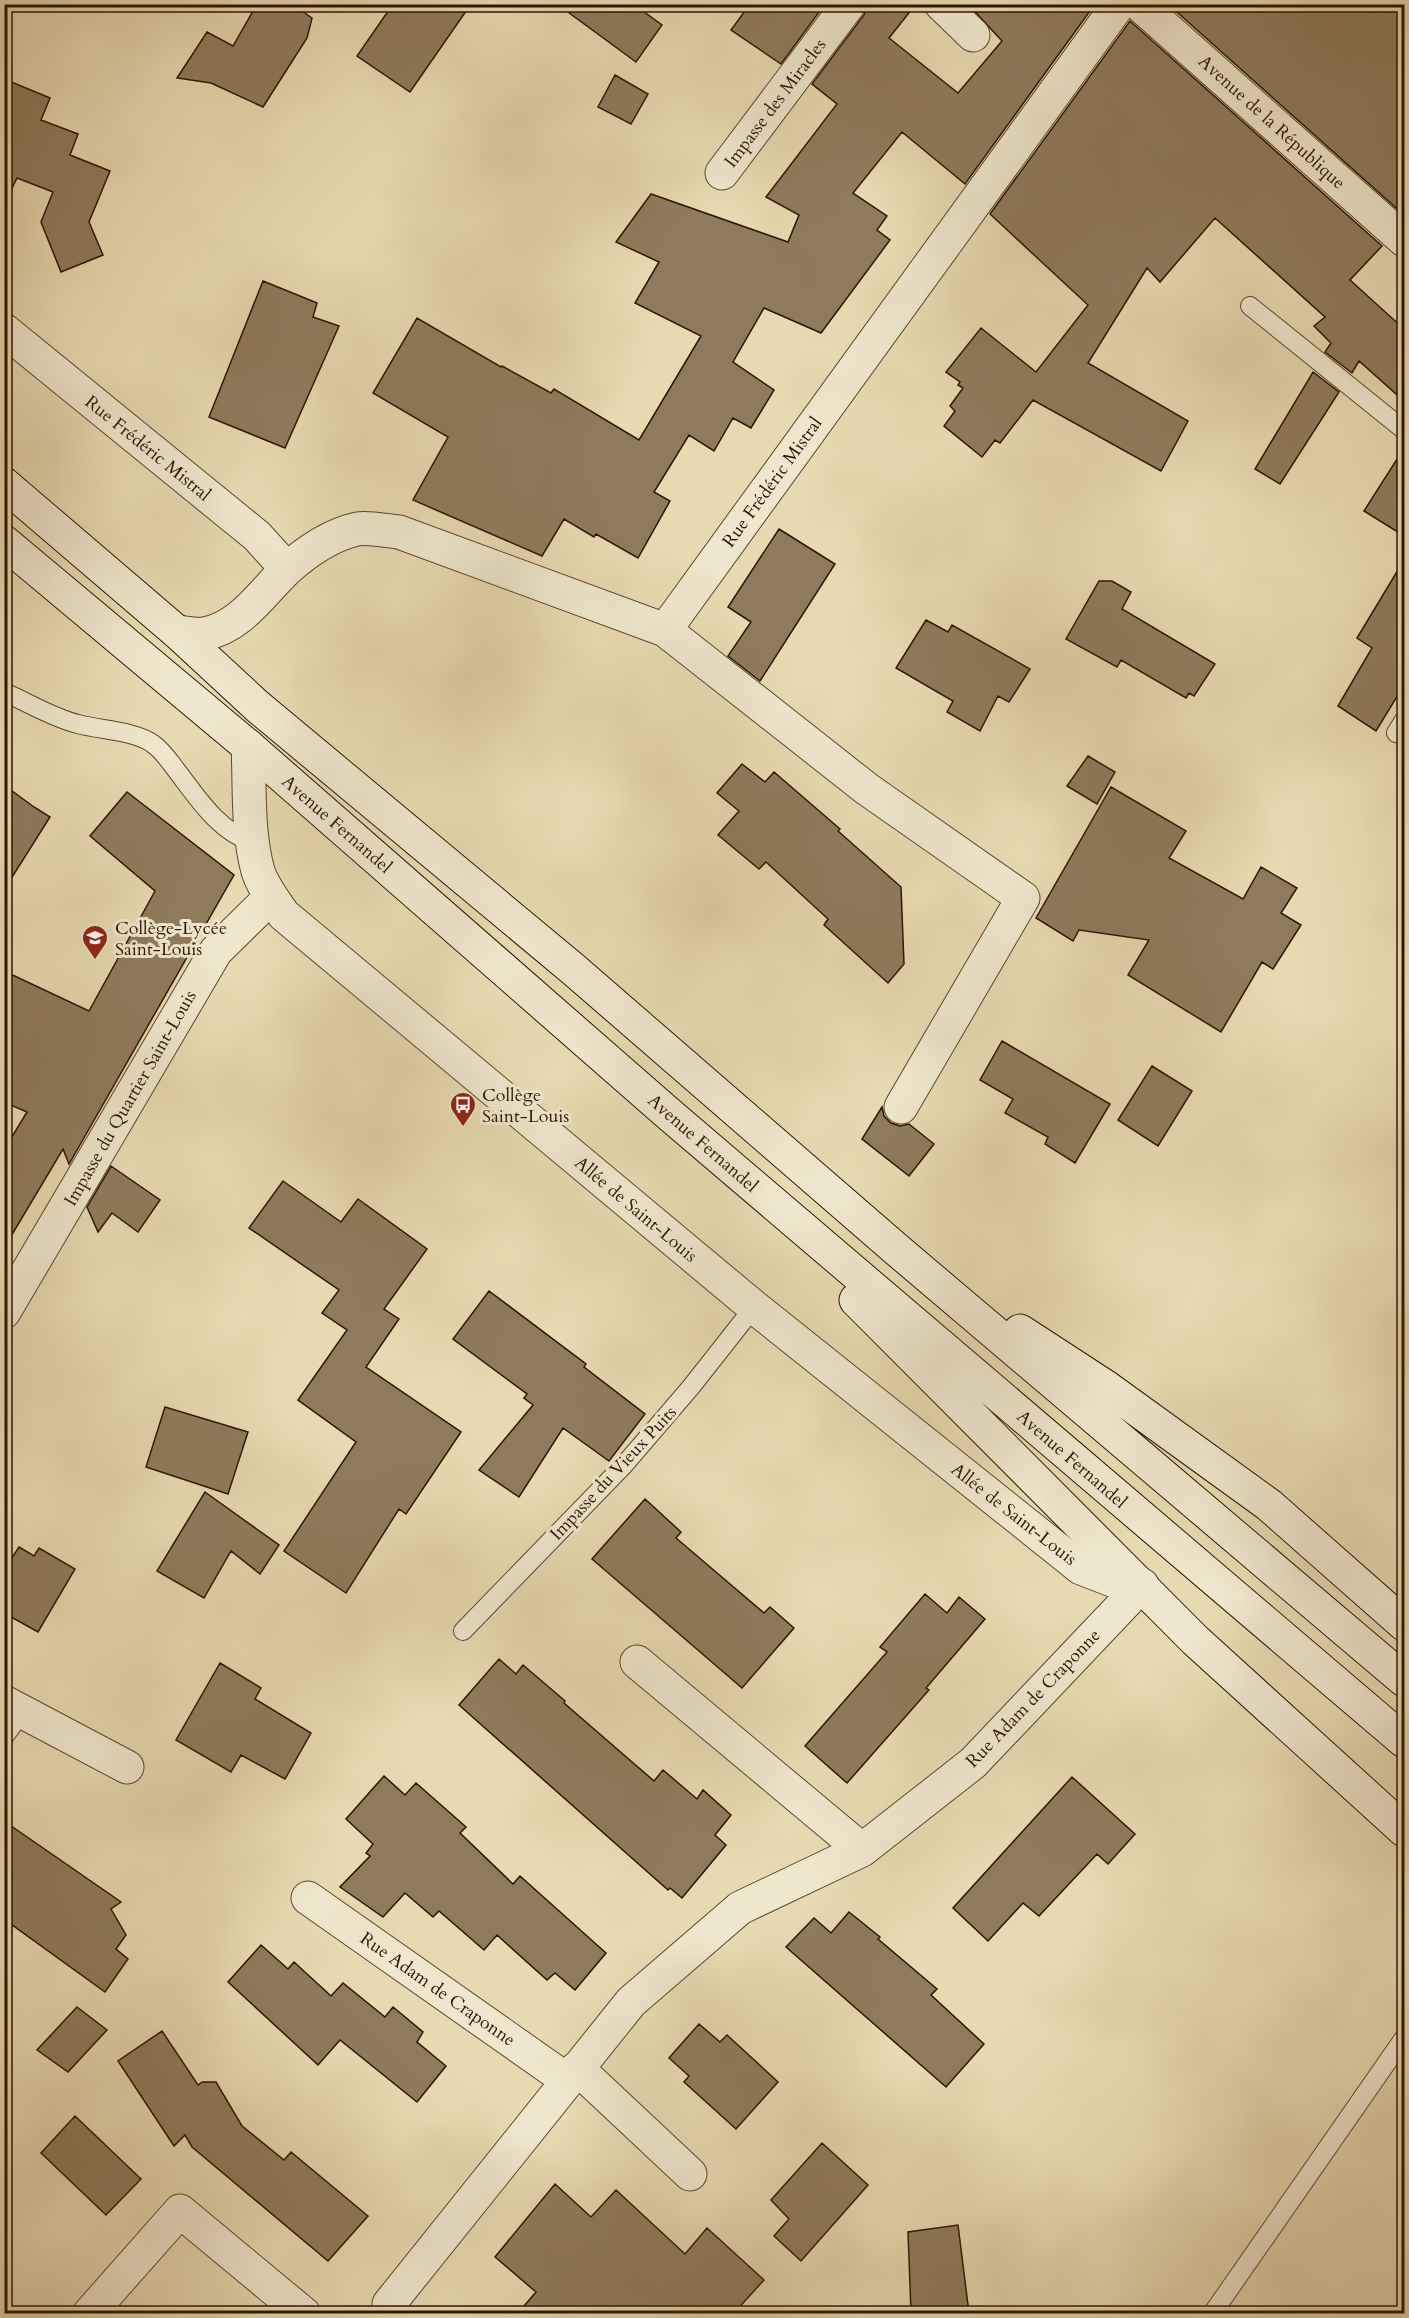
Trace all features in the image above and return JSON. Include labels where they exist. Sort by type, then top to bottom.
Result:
[{"type":"street","name":"Impasse des Miracles","points":[[722,172],[849,4]]},
{"type":"street","points":[[941,4],[973,35]]},
{"type":"street","name":"Rue Frédéric Mistral","points":[[665,630],[1119,4]]},
{"type":"street","name":"Avenue de la République","points":[[1139,4],[1404,240]]},
{"type":"street","name":"Rue Frédéric Mistral","points":[[4,330],[256,536],[287,569]]},
{"type":"street","points":[[4,484],[177,632],[257,706],[573,969],[896,1249],[1404,1680]]},
{"type":"street","points":[[177,632],[204,634],[239,619],[287,569],[306,553],[332,538],[359,529],[399,532],[665,630],[867,789],[1023,898],[901,1107]]},
{"type":"street","name":"Avenue Fernandel","points":[[4,542],[248,746],[670,1115],[1404,1741]]},
{"type":"street","name":"Allée de Saint-Louis","points":[[248,746],[253,843],[258,873],[284,915],[754,1307],[1081,1568],[1112,1580],[1142,1585]]},
{"type":"street","name":"Impasse du Quartier Saint-Louis","points":[[4,1312],[216,951],[271,897]]},
{"type":"street","points":[[670,1115],[1195,1640],[1404,1830]]},
{"type":"street","points":[[896,1249],[1106,1388],[1269,1505],[1404,1624]]},
{"type":"street","name":"Rue Adam de Craponne","points":[[389,2313],[389,2304],[631,2002],[740,1908],[862,1850],[973,1763],[1142,1585]]},
{"type":"street","points":[[637,1662],[862,1850]]},
{"type":"street","points":[[10,1717],[127,1767]]},
{"type":"street","name":"Rue Adam de Craponne","points":[[308,1898],[572,2074],[690,2174]]},
{"type":"street","points":[[89,2313],[180,2211],[304,2313]]},
{"type":"lane","points":[[1250,306],[1404,430]]},
{"type":"lane","points":[[6,693],[75,723],[151,742],[164,754],[207,810],[224,827],[238,837],[253,843]]},
{"type":"lane","name":"Impasse du Vieux Puits","points":[[463,1631],[624,1465],[691,1387],[754,1307]]},
{"type":"lane","points":[[1212,2313],[1404,2038]]},
{"type":"building","points":[[257,4],[292,4],[312,18],[307,38],[263,107],[211,83],[177,78],[207,32],[233,46]]},
{"type":"building","points":[[393,4],[471,4],[410,92],[357,56]]},
{"type":"building","points":[[557,4],[633,4],[662,25],[636,62]]},
{"type":"building","points":[[750,4],[825,4],[781,64],[731,30]]},
{"type":"building","points":[[867,4],[916,4],[889,38],[958,93],[1002,41],[968,4],[1095,4],[965,184],[902,132],[853,193],[887,216],[877,230],[890,240],[821,333],[764,308],[733,362],[774,390],[751,428],[733,418],[714,451],[689,435],[654,492],[670,501],[638,558],[596,534],[594,537],[564,519],[542,556],[413,500],[448,437],[373,393],[417,318],[551,393],[554,389],[639,440],[701,336],[635,303],[659,262],[616,242],[651,194],[788,242],[799,215],[766,197],[837,104],[812,84],[864,15]]},
{"type":"building","points":[[1168,4],[1404,4],[1404,215]]},
{"type":"building","points":[[1130,21],[1382,246],[1350,280],[1404,329],[1404,401],[1359,361],[1352,373],[1325,352],[1331,343],[1314,326],[1325,317],[1215,218],[1160,282],[1147,268],[1088,363],[1188,421],[1161,471],[1033,400],[1000,443],[995,440],[982,457],[944,426],[955,411],[950,406],[963,388],[958,385],[960,382],[946,372],[981,328],[1036,372],[1088,305],[990,214]]},
{"type":"building","points":[[615,75],[648,94],[631,124],[598,107]]},
{"type":"building","points":[[4,79],[50,98],[41,120],[78,134],[70,155],[110,171],[89,222],[103,255],[61,272],[41,222],[53,192],[17,178],[4,205]]},
{"type":"building","points":[[263,281],[317,303],[313,317],[339,326],[285,448],[209,417]]},
{"type":"building","points":[[1313,372],[1339,392],[1280,484],[1255,469]]},
{"type":"building","points":[[1404,448],[1404,536],[1364,511]]},
{"type":"building","points":[[779,529],[835,564],[760,681],[728,656],[751,622],[728,607]]},
{"type":"building","points":[[1404,560],[1404,685],[1376,731],[1338,706],[1372,648],[1357,638]]},
{"type":"building","points":[[1099,581],[1112,581],[1131,592],[1122,609],[1215,664],[1194,696],[1189,693],[1186,698],[1121,660],[1117,667],[1066,639]]},
{"type":"building","points":[[926,620],[948,632],[952,625],[1030,669],[1009,702],[998,696],[980,731],[947,712],[953,701],[896,668]]},
{"type":"building","points":[[1088,756],[1115,772],[1097,804],[1067,786]]},
{"type":"building","points":[[742,764],[765,782],[774,772],[840,829],[838,831],[901,887],[904,964],[888,983],[824,925],[828,919],[766,862],[759,869],[718,835],[739,811],[717,793]]},
{"type":"building","points":[[4,785],[50,817],[4,890]]},
{"type":"building","points":[[1111,787],[1186,831],[1169,858],[1243,899],[1261,867],[1297,888],[1281,913],[1301,925],[1273,969],[1262,962],[1221,1032],[1128,975],[1149,940],[1079,930],[1073,941],[1036,918]]},
{"type":"building","points":[[127,792],[234,875],[69,1164],[63,1149],[4,1248],[4,1150],[27,1112],[4,1102],[4,971],[89,1011],[155,891],[90,836]]},
{"type":"building","points":[[1002,1041],[1110,1104],[1075,1163],[1045,1144],[1048,1137],[1005,1113],[1013,1099],[980,1080]]},
{"type":"building","points":[[1152,1066],[1192,1091],[1158,1146],[1118,1120]]},
{"type":"building","points":[[882,1107],[884,1116],[891,1123],[900,1126],[909,1124],[934,1144],[909,1176],[862,1139]]},
{"type":"building","points":[[111,1166],[160,1200],[138,1232],[112,1213],[98,1232],[87,1207]]},
{"type":"building","points":[[283,1181],[341,1222],[358,1199],[427,1249],[384,1309],[399,1319],[366,1367],[461,1432],[406,1514],[399,1509],[346,1593],[284,1551],[356,1442],[298,1400],[347,1330],[322,1313],[339,1290],[249,1228]]},
{"type":"building","points":[[489,1291],[586,1364],[584,1367],[645,1414],[609,1461],[563,1428],[519,1497],[479,1470],[533,1405],[524,1398],[527,1394],[453,1339]]},
{"type":"building","points":[[165,1407],[248,1432],[228,1494],[146,1467]]},
{"type":"building","points":[[205,1492],[279,1545],[260,1574],[231,1551],[204,1598],[157,1571]]},
{"type":"building","points":[[645,1499],[681,1532],[676,1538],[764,1613],[770,1607],[794,1628],[742,1688],[592,1559]]},
{"type":"building","points":[[19,1547],[34,1556],[39,1548],[75,1569],[38,1632],[4,1613],[4,1570]]},
{"type":"building","points":[[925,1594],[947,1613],[959,1597],[985,1619],[926,1688],[929,1690],[847,1783],[805,1746],[887,1652],[880,1647]]},
{"type":"building","points":[[499,1659],[516,1674],[523,1665],[654,1781],[663,1770],[697,1799],[703,1790],[731,1815],[715,1835],[726,1845],[682,1898],[670,1888],[668,1890],[459,1705]]},
{"type":"building","points":[[220,1663],[261,1688],[255,1699],[311,1733],[285,1779],[241,1755],[231,1772],[176,1740]]},
{"type":"building","points":[[384,1776],[405,1795],[416,1783],[466,1827],[460,1833],[513,1884],[520,1876],[606,1953],[575,1990],[555,1973],[547,1980],[497,1935],[484,1950],[439,1911],[433,1917],[405,1893],[383,1917],[340,1887],[370,1856],[366,1853],[373,1844],[346,1819]]},
{"type":"building","points":[[1072,1777],[1135,1834],[1108,1864],[1097,1854],[1039,1916],[1023,1903],[988,1941],[953,1908]]},
{"type":"building","points":[[4,1821],[121,1902],[111,1909],[126,1935],[116,1949],[128,1959],[105,1992],[4,1919]]},
{"type":"building","points":[[849,1912],[937,1989],[931,1995],[984,2044],[946,2087],[786,1947],[814,1918],[831,1933]]},
{"type":"building","points":[[261,1945],[288,1969],[294,1962],[331,1996],[343,1983],[385,2017],[393,2007],[423,2032],[417,2042],[446,2066],[417,2102],[340,2040],[318,2065],[228,1982]]},
{"type":"building","points":[[77,2007],[107,2030],[68,2072],[37,2050]]},
{"type":"building","points":[[699,2024],[720,2042],[727,2035],[778,2082],[736,2129],[684,2082],[689,2076],[669,2058]]},
{"type":"building","points":[[162,2031],[198,2085],[202,2082],[216,2082],[242,2126],[284,2160],[291,2152],[368,2216],[328,2261],[192,2147],[185,2135],[174,2146],[118,2061]]},
{"type":"building","points":[[75,2116],[141,2179],[106,2215],[41,2153]]},
{"type":"building","points":[[822,2143],[868,2185],[801,2261],[774,2236],[789,2219],[771,2200]]},
{"type":"building","points":[[555,2184],[591,2217],[616,2190],[685,2254],[707,2228],[764,2280],[734,2313],[518,2313],[536,2292],[495,2257]]},
{"type":"building","points":[[958,2225],[969,2313],[911,2313],[908,2232]]},
{"type":"place","name":"Collège-Lycée Saint-Louis","points":[[95,961]]},
{"type":"place","name":"Collège Saint-Louis","points":[[463,1128]]}]
